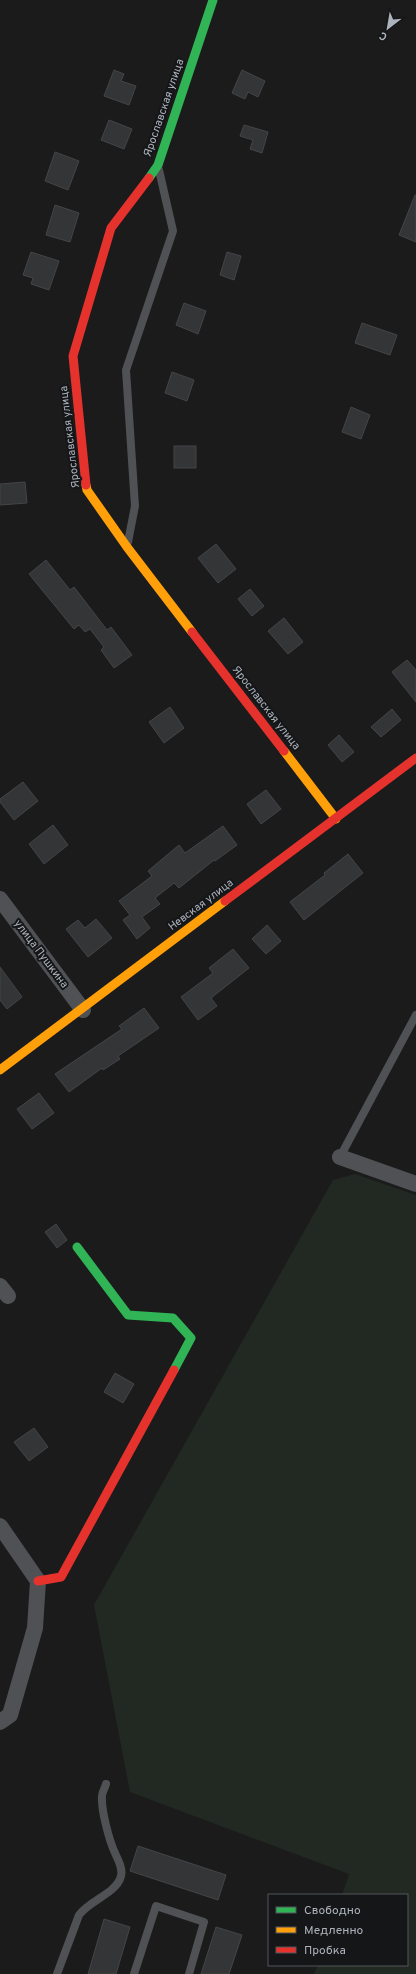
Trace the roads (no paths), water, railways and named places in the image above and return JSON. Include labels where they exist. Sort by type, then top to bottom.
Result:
[{"type":"street","name":"Ярославская улица","points":[[213,0],[158,165],[110,228],[73,356],[87,490],[127,547],[336,818]]},
{"type":"street","name":"Невская улица","points":[[0,1070],[82,1010],[416,758]]},
{"type":"street","name":"улица Пушкина","points":[[0,899],[82,1010]]},
{"type":"street","points":[[340,1157],[416,1184]]},
{"type":"street","points":[[38,1581],[61,1577],[191,1338],[173,1318],[128,1315],[77,1247]]},
{"type":"street","points":[[0,1526],[38,1581],[35,1628],[10,1715],[0,1722]]},
{"type":"lane","points":[[127,547],[135,506],[126,370],[173,231],[158,165]]},
{"type":"lane","points":[[340,1157],[416,1015]]},
{"type":"lane","points":[[57,1974],[79,1915],[85,1907],[107,1894],[116,1885],[121,1876],[121,1865],[107,1829],[102,1796],[106,1784]]},
{"type":"lane","points":[[134,1974],[156,1906],[204,1922],[189,1974]]}]
